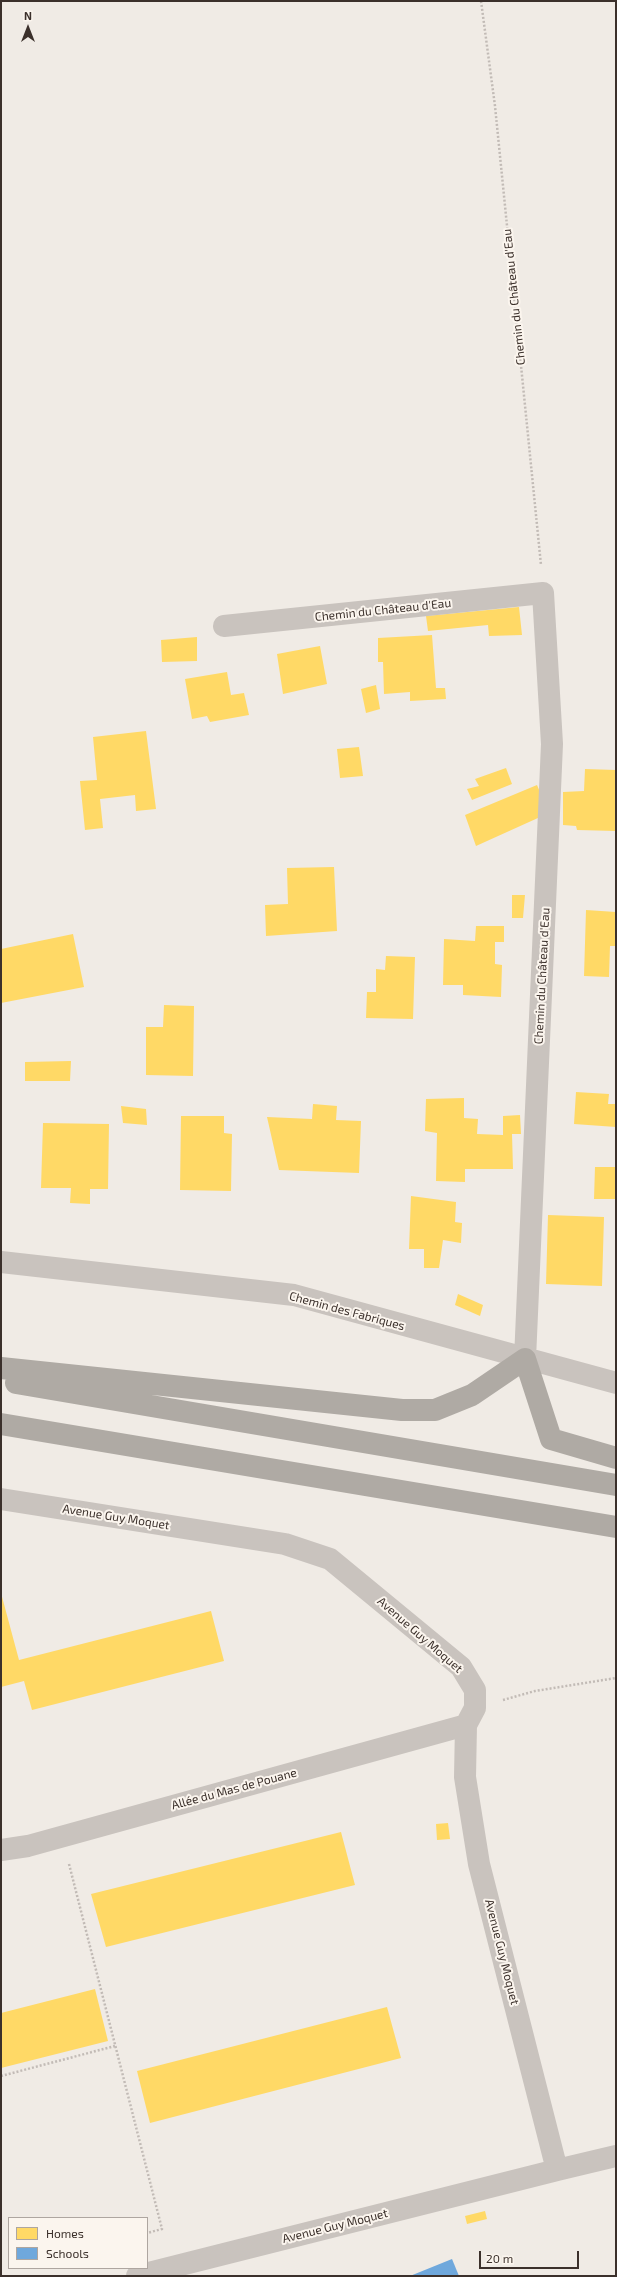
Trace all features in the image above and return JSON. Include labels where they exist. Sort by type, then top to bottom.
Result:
[{"type":"highway","points":[[1,1368],[402,1410],[435,1410],[472,1395],[525,1359],[551,1439],[616,1458]]},
{"type":"highway","points":[[1,1380],[616,1485]]},
{"type":"highway","points":[[1,1424],[616,1528]]},
{"type":"street","name":"Chemin du Château d'Eau","points":[[224,626],[543,593],[552,744],[525,1359]]},
{"type":"street","name":"Chemin des Fabriques","points":[[1,1262],[294,1295],[616,1383]]},
{"type":"street","name":"Avenue Guy Moquet","points":[[1,1499],[285,1544],[330,1559],[461,1667],[475,1690],[465,1778],[479,1864],[557,2170]]},
{"type":"street","name":"Allée du Mas de Pouane","points":[[1,1850],[28,1846],[471,1716]]},
{"type":"street","name":"Avenue Guy Moquet","points":[[137,2276],[616,2156]]},
{"type":"path","name":"Chemin du Château d'Eau","points":[[481,1],[495,106],[543,593]]},
{"type":"path","points":[[471,1716],[536,1691],[616,1678]]},
{"type":"path","points":[[62,1836],[162,2229],[148,2233]]},
{"type":"path","points":[[1,2076],[115,2046]]},
{"type":"building: Homes","points":[[519,607],[522,635],[489,636],[488,625],[428,631],[426,616]]},
{"type":"building: Homes","points":[[432,635],[436,688],[445,688],[446,699],[410,701],[410,692],[384,694],[383,662],[378,662],[378,638]]},
{"type":"building: Homes","points":[[197,637],[197,661],[162,662],[161,640]]},
{"type":"building: Homes","points":[[320,646],[327,684],[283,694],[277,654]]},
{"type":"building: Homes","points":[[227,672],[231,695],[244,693],[249,715],[210,722],[207,716],[192,719],[185,679]]},
{"type":"building: Homes","points":[[376,685],[380,709],[366,713],[361,689]]},
{"type":"building: Homes","points":[[146,731],[156,809],[136,811],[135,795],[100,799],[103,828],[85,830],[80,781],[97,780],[93,737]]},
{"type":"building: Homes","points":[[359,747],[363,776],[340,778],[337,749]]},
{"type":"building: Homes","points":[[506,768],[512,784],[472,800],[467,789],[479,786],[475,779]]},
{"type":"building: Homes","points":[[585,769],[616,770],[616,831],[577,830],[576,826],[563,825],[563,792],[584,791]]},
{"type":"building: Homes","points":[[537,785],[549,813],[476,846],[465,815]]},
{"type":"building: Homes","points":[[334,867],[337,931],[266,936],[265,905],[288,904],[287,868]]},
{"type":"building: Homes","points":[[512,895],[525,895],[523,918],[512,918]]},
{"type":"building: Homes","points":[[586,910],[616,912],[616,946],[610,946],[609,977],[584,976]]},
{"type":"building: Homes","points":[[476,926],[504,926],[504,942],[495,942],[495,964],[502,965],[501,997],[463,995],[463,985],[443,985],[444,939],[475,941]]},
{"type":"building: Homes","points":[[73,934],[84,987],[1,1003],[1,949]]},
{"type":"building: Homes","points":[[386,956],[415,957],[413,1019],[366,1018],[367,992],[376,992],[376,969],[385,970]]},
{"type":"building: Homes","points":[[164,1005],[194,1006],[193,1076],[146,1075],[146,1027],[163,1027]]},
{"type":"building: Homes","points":[[71,1061],[70,1081],[25,1081],[25,1062]]},
{"type":"building: Homes","points":[[576,1092],[609,1094],[608,1104],[616,1104],[616,1127],[574,1124]]},
{"type":"building: Homes","points":[[464,1098],[464,1118],[478,1119],[477,1134],[503,1135],[503,1116],[520,1115],[521,1134],[512,1134],[513,1169],[465,1169],[465,1182],[436,1181],[437,1133],[425,1131],[426,1099]]},
{"type":"building: Homes","points":[[313,1104],[337,1106],[336,1120],[361,1121],[359,1173],[279,1170],[267,1117],[312,1119]]},
{"type":"building: Homes","points":[[121,1106],[146,1109],[147,1125],[123,1123]]},
{"type":"building: Homes","points":[[181,1116],[224,1116],[224,1133],[232,1134],[231,1191],[180,1190]]},
{"type":"building: Homes","points":[[43,1123],[109,1124],[108,1189],[90,1189],[90,1204],[70,1203],[71,1188],[41,1188]]},
{"type":"building: Homes","points":[[595,1167],[616,1167],[616,1199],[594,1199]]},
{"type":"building: Homes","points":[[411,1196],[456,1202],[455,1222],[462,1223],[461,1243],[443,1240],[439,1268],[424,1268],[424,1249],[409,1249]]},
{"type":"building: Homes","points":[[548,1215],[604,1217],[602,1286],[546,1284]]},
{"type":"building: Homes","points":[[458,1294],[483,1305],[480,1316],[455,1305]]},
{"type":"building: Homes","points":[[1,1593],[19,1660],[211,1611],[224,1661],[32,1710],[24,1681],[1,1687]]},
{"type":"building: Homes","points":[[448,1823],[450,1839],[437,1840],[436,1824]]},
{"type":"building: Homes","points":[[341,1832],[355,1885],[106,1947],[91,1894]]},
{"type":"building: Homes","points":[[95,1989],[108,2041],[1,2068],[1,2013]]},
{"type":"building: Homes","points":[[387,2007],[401,2058],[150,2123],[137,2071]]},
{"type":"building: Homes","points":[[485,2211],[487,2219],[467,2224],[465,2216]]},
{"type":"building: Schools","points":[[452,2259],[459,2276],[410,2276]]}]
